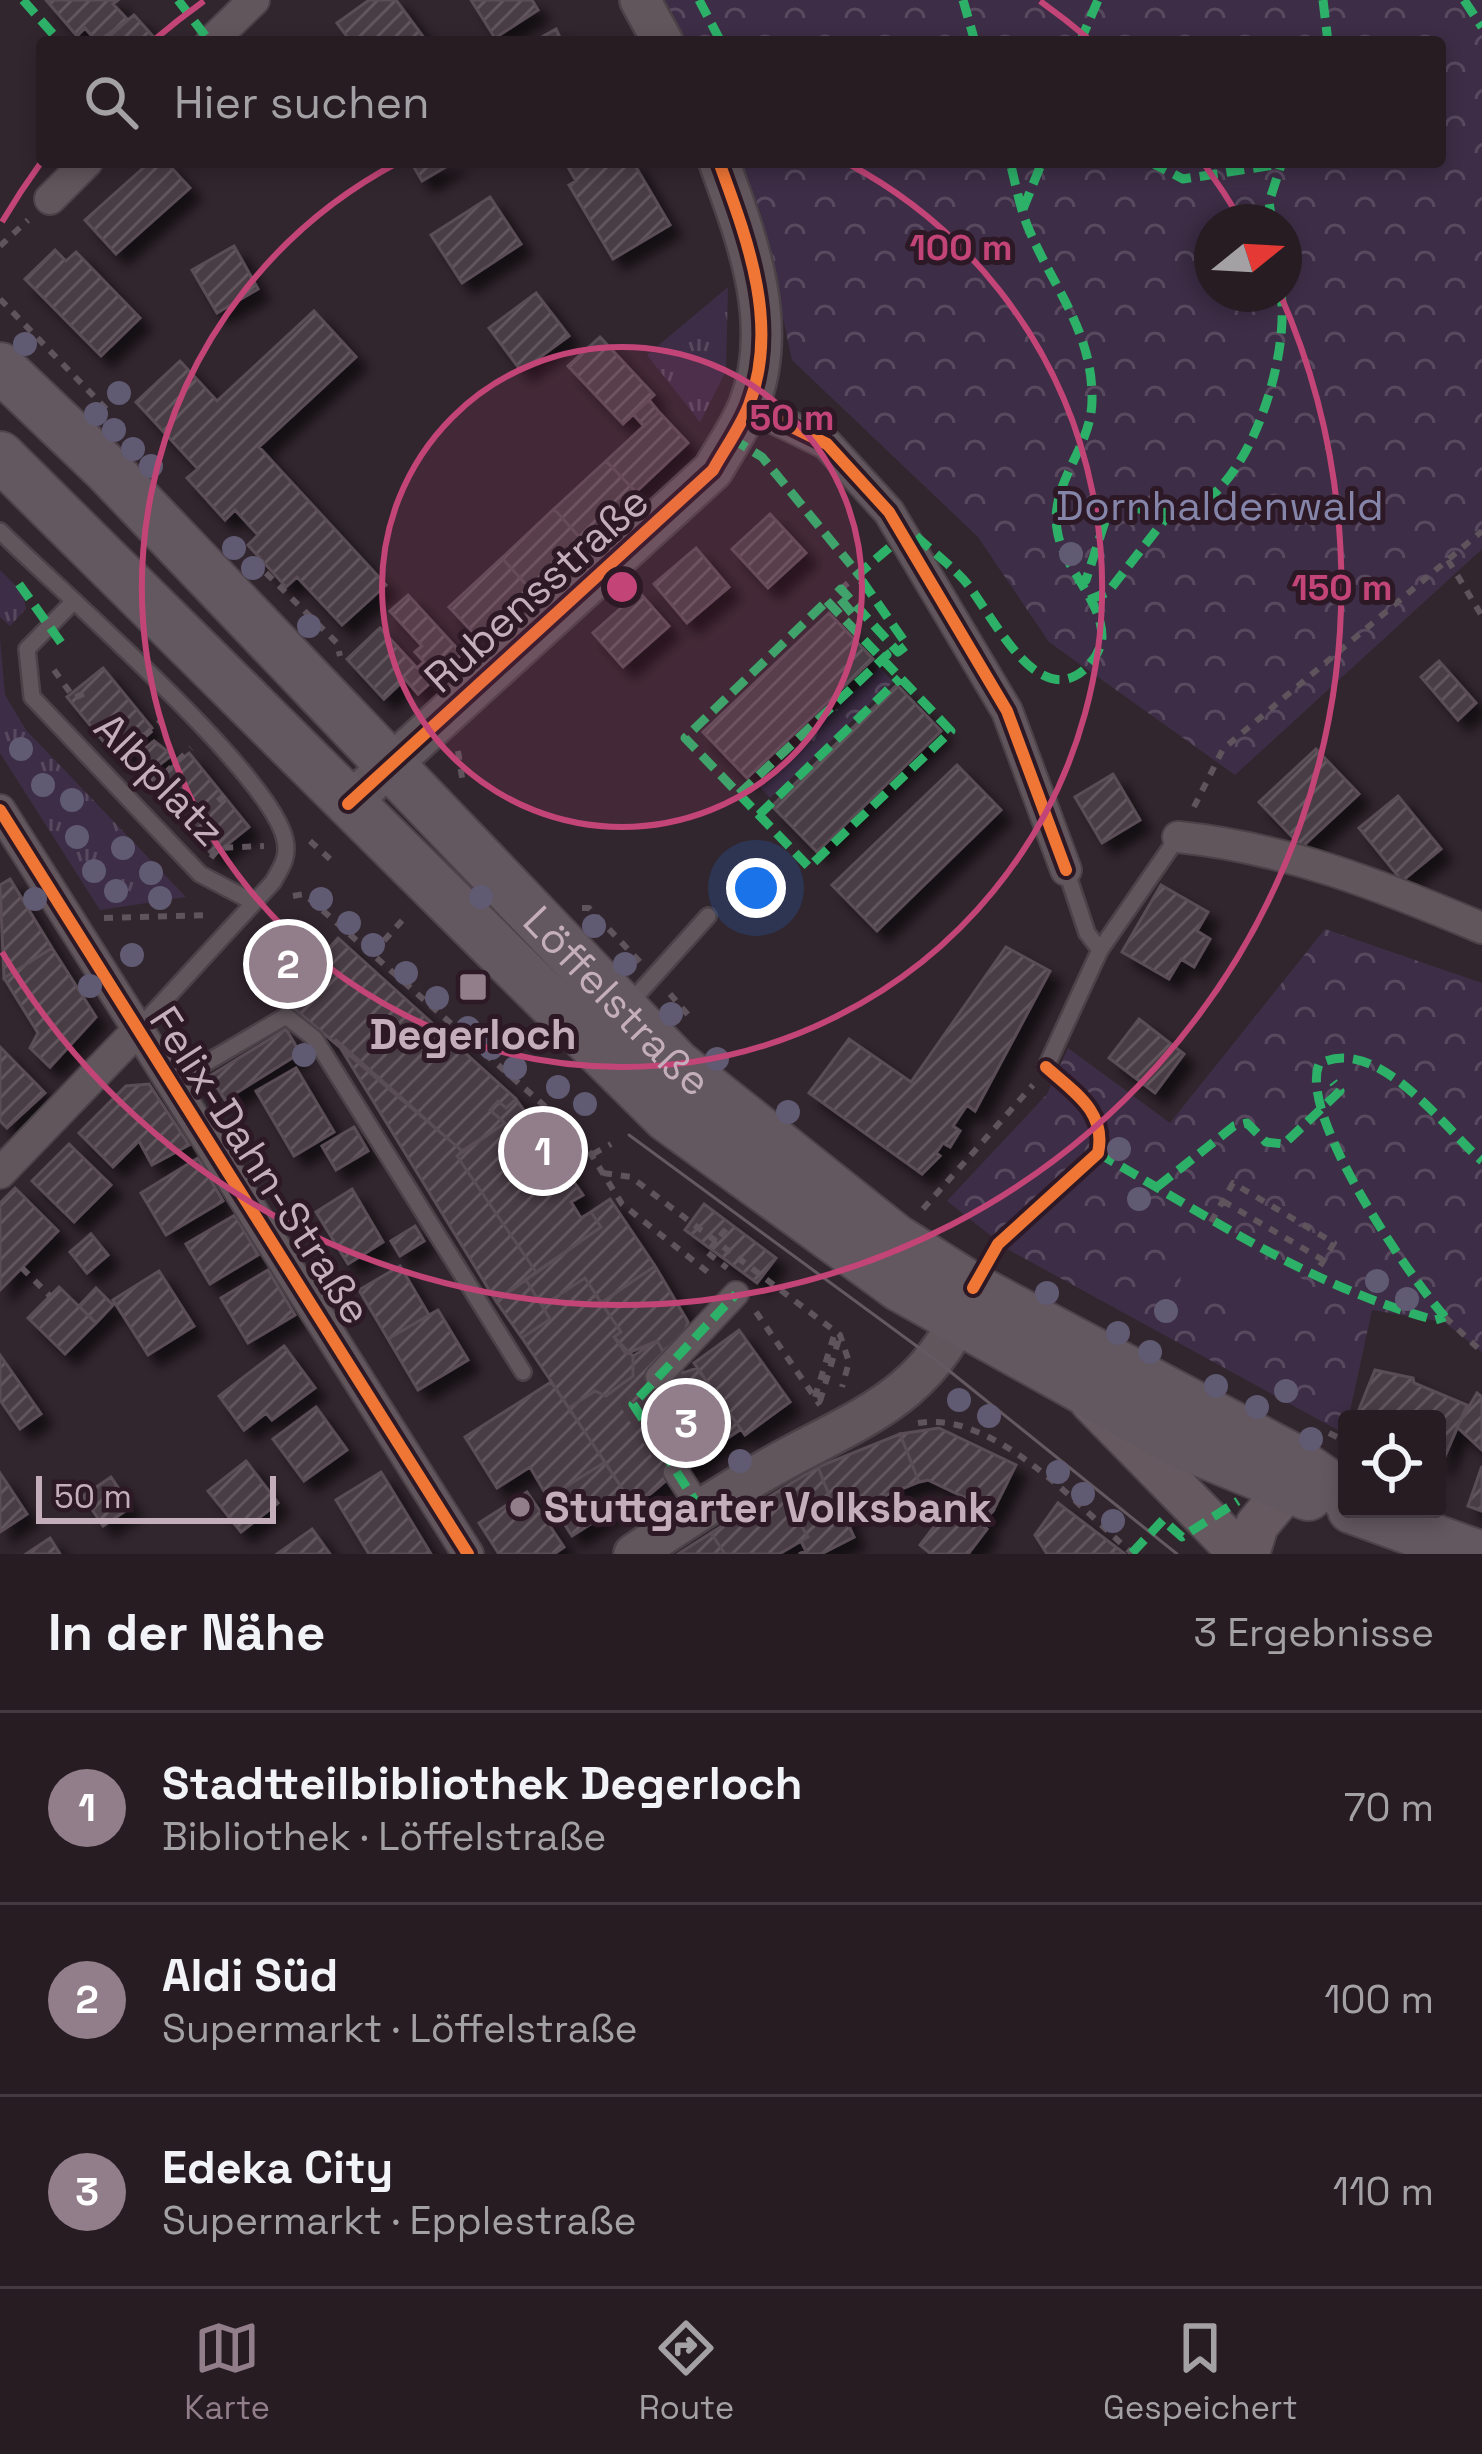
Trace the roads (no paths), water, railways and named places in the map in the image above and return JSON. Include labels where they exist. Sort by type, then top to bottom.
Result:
[{"type":"main road","name":"Löffelstraße","points":[[0,367],[108,470],[676,1064],[896,1239],[966,1305],[1082,1391],[1181,1444],[1288,1489],[1338,1503]]},
{"type":"main road","name":"Löffelstraße","points":[[0,456],[667,1117],[900,1288],[966,1305],[1150,1383],[1287,1455],[1338,1494]]},
{"type":"main road","points":[[1150,1383],[1212,1519]]},
{"type":"main road","points":[[1082,1391],[1177,1494],[1212,1519],[1244,1554],[1257,1525],[1288,1489]]},
{"type":"main road","points":[[1383,1518],[1476,1554]]},
{"type":"street","points":[[217,36],[254,0]]},
{"type":"street","points":[[640,0],[660,36]]},
{"type":"street","points":[[50,199],[81,168]]},
{"type":"street","name":"Rubensstraße","points":[[348,804],[713,470],[748,406],[761,355],[759,289],[721,168]]},
{"type":"street","points":[[748,406],[827,444],[889,512],[1006,711],[1066,870]]},
{"type":"street","name":"Felix-Dahn-Straße","points":[[0,810],[468,1554]]},
{"type":"street","points":[[1178,837],[1229,842],[1332,866],[1482,928]]},
{"type":"street","points":[[0,1173],[136,1031]]},
{"type":"street","points":[[658,1377],[737,1285]]},
{"type":"street","points":[[634,1554],[701,1510],[883,1409],[937,1361],[966,1305]]},
{"type":"street","points":[[676,1472],[701,1510]]},
{"type":"lane","name":"Albplatz","points":[[0,531],[74,601],[223,751],[280,825],[285,861],[253,902],[200,874],[32,697],[27,650],[74,601]]},
{"type":"lane","points":[[1046,1067],[1100,950],[1178,837]]},
{"type":"lane","points":[[1066,870],[1087,933],[1100,950]]},
{"type":"lane","points":[[136,1031],[253,902]]},
{"type":"lane","points":[[623,1011],[708,916]]},
{"type":"lane","points":[[170,1084],[286,1016],[315,1039],[523,1372]]},
{"type":"tunnel","points":[[658,1377],[633,1404],[676,1472]]},
{"type":"tram line","points":[[629,1135],[937,1361],[1177,1554]]},
{"type":"place","name":"Aldi Süd","points":[[288,964]]},
{"type":"place","name":"Degerloch","points":[[473,987]]},
{"type":"place","name":"Stadtteilbibliothek Degerloch","points":[[543,1151]]},
{"type":"place","name":"Edeka City","points":[[686,1423]]},
{"type":"place","name":"Stuttgarter Volksbank","points":[[520,1507]]},
{"type":"park label","name":"Dornhaldenwald","points":[[1220,505]]}]
